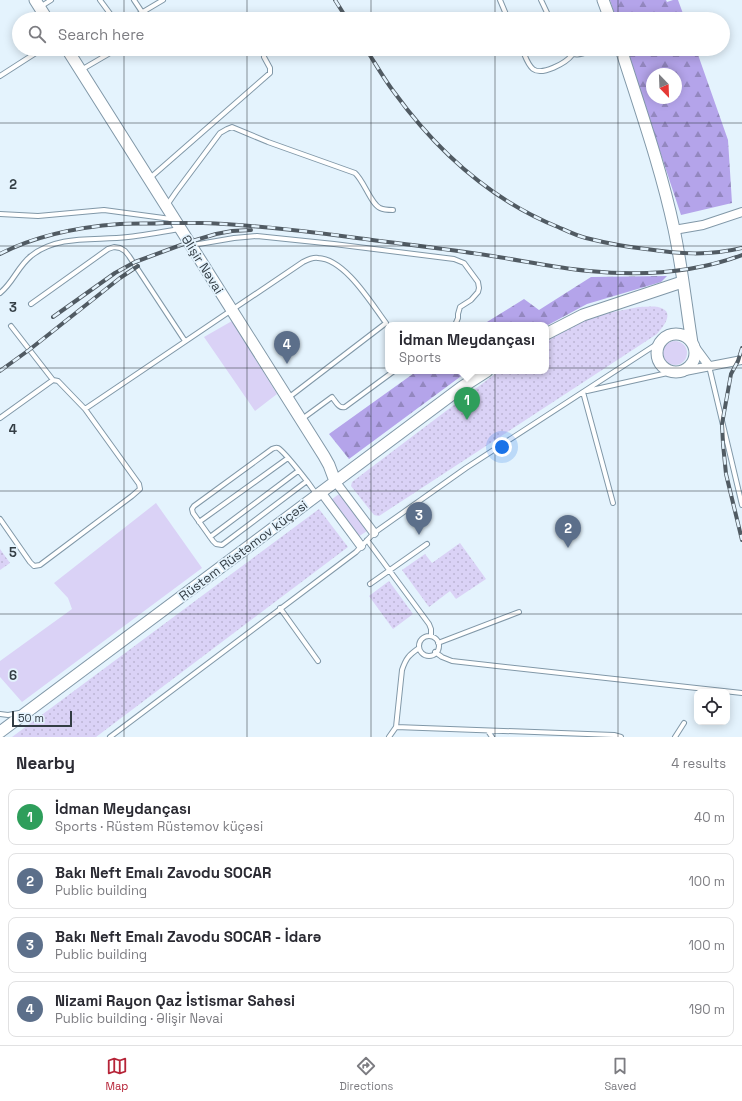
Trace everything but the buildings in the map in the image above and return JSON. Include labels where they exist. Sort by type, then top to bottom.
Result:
[{"type":"street","points":[[603,0],[607,12]]},
{"type":"street","name":"Əlişir Nəvai","points":[[71,56],[324,456],[335,481]]},
{"type":"street","points":[[623,56],[664,189],[674,230],[692,343],[695,350],[692,364],[686,369],[676,372]]},
{"type":"street","points":[[674,230],[703,224],[742,212]]},
{"type":"street","points":[[549,332],[583,315],[682,282]]},
{"type":"street","points":[[709,366],[692,343],[680,334],[673,334],[665,337],[660,342],[657,349],[657,357],[660,364],[665,369],[676,372],[709,366],[742,360]]},
{"type":"street","name":"Rüstəm Rüstəmov küçəsi","points":[[0,732],[335,481],[462,387],[482,374]]},
{"type":"street","points":[[335,481],[374,533]]},
{"type":"street","points":[[319,494],[364,543]]},
{"type":"lane","points":[[38,4],[51,0]]},
{"type":"lane","points":[[100,0],[109,12]]},
{"type":"lane","points":[[134,0],[142,12],[163,0]]},
{"type":"lane","points":[[500,0],[505,12]]},
{"type":"lane","points":[[541,0],[547,12]]},
{"type":"lane","points":[[0,76],[31,56]]},
{"type":"lane","points":[[80,70],[104,56]]},
{"type":"lane","points":[[525,56],[532,68],[540,71],[544,71],[564,63],[571,56]]},
{"type":"lane","points":[[148,179],[270,73],[270,68],[264,57]]},
{"type":"lane","points":[[166,207],[220,133],[232,127],[268,142],[355,173],[359,177],[376,206],[393,210]]},
{"type":"lane","points":[[0,214],[38,216],[104,210],[174,219]]},
{"type":"lane","points":[[0,293],[5,289],[21,266],[31,256],[48,245],[77,239],[128,237],[180,229]]},
{"type":"lane","points":[[191,246],[234,238],[257,236],[454,259],[464,263],[478,282],[479,288],[478,292],[471,300],[460,307],[456,322]]},
{"type":"lane","points":[[31,304],[108,249],[114,247],[120,248],[125,251],[137,266],[185,341]]},
{"type":"lane","points":[[84,409],[303,262],[317,258],[336,264],[351,277],[385,322]]},
{"type":"lane","points":[[288,398],[385,324]]},
{"type":"lane","points":[[0,519],[30,562],[34,566],[40,565],[140,489],[139,484],[84,409],[58,381],[53,380],[11,326]]},
{"type":"lane","points":[[110,737],[356,552],[374,533],[466,468],[660,342]]},
{"type":"lane","points":[[709,366],[742,505]]},
{"type":"lane","points":[[583,392],[676,372]]},
{"type":"lane","points":[[301,419],[332,397],[339,407],[345,407],[390,374]]},
{"type":"lane","points":[[0,418],[53,380]]},
{"type":"lane","points":[[583,392],[613,503]]},
{"type":"lane","points":[[307,481],[222,545],[216,544],[193,513],[192,509],[194,506],[275,448],[278,448],[288,458],[319,494]]},
{"type":"lane","points":[[199,522],[288,458]]},
{"type":"lane","points":[[210,537],[298,471]]},
{"type":"lane","points":[[364,543],[389,571],[429,624],[431,636]]},
{"type":"lane","points":[[370,584],[427,544]]},
{"type":"lane","points":[[280,608],[318,661]]},
{"type":"lane","points":[[438,643],[519,612]]},
{"type":"lane","points":[[431,636],[438,643],[437,650],[433,654],[423,654],[419,648],[420,642],[422,639],[431,636]]},
{"type":"lane","points":[[389,737],[396,727],[402,670],[405,661],[409,655],[419,648]]},
{"type":"lane","points":[[435,652],[452,661],[742,693]]},
{"type":"lane","points":[[0,714],[8,715],[29,710]]},
{"type":"lane","points":[[675,737],[684,723]]},
{"type":"lane","points":[[396,727],[614,735],[621,737]]},
{"type":"lane","points":[[488,731],[492,737]]},
{"type":"shaded area","points":[[639,307],[658,307],[666,312],[667,319],[657,334],[379,516],[374,515],[351,486],[352,482],[495,374],[549,374],[549,340],[578,323],[608,313]]},
{"type":"shaded area","points":[[232,321],[277,394],[255,411],[204,337]]},
{"type":"shaded area","points":[[675,341],[684,344],[687,353],[684,362],[675,365],[666,362],[663,353],[666,344]]},
{"type":"shaded area","points":[[339,494],[367,531],[358,537],[331,500]]},
{"type":"shaded area","points":[[156,503],[202,568],[22,702],[0,677],[0,661],[72,609],[68,598],[54,583]]},
{"type":"shaded area","points":[[319,509],[348,547],[96,737],[12,737]]},
{"type":"shaded area","points":[[460,543],[486,579],[456,599],[450,591],[429,607],[402,570],[425,554],[432,563]]},
{"type":"shaded area","points":[[0,549],[10,563],[0,570]]},
{"type":"shaded area","points":[[389,581],[413,614],[393,629],[369,596]]},
{"type":"green space","points":[[610,0],[666,0],[667,2],[678,0],[682,12],[614,12]]},
{"type":"green space","points":[[628,56],[698,56],[728,140],[732,203],[681,215]]},
{"type":"green space","points":[[667,276],[661,282],[587,304],[549,324],[549,322],[487,322],[524,299],[539,310],[591,277]]},
{"type":"green space","points":[[413,374],[464,374],[349,459],[329,434]]},
{"type":"railway","points":[[335,0],[343,12]]},
{"type":"railway","points":[[370,56],[387,82],[410,113],[447,153],[488,188],[533,216],[579,236],[601,242],[631,247],[670,252],[694,253],[730,251],[742,248]]},
{"type":"railway","points":[[0,254],[14,247],[43,237],[89,227],[126,224],[203,223],[319,233],[475,253],[589,271],[628,273],[667,272],[705,266],[742,255]]},
{"type":"railway","points":[[53,317],[115,273],[135,262],[189,242],[216,234],[251,230]]},
{"type":"railway","points":[[0,371],[120,278],[138,266]]},
{"type":"railway","points":[[742,348],[738,361],[731,374],[722,424],[726,474],[742,540]]},
{"type":"place","name":"Nizami Rayon Qaz İstismar Sahəsi","points":[[287,364]]},
{"type":"place","name":"İdman Meydançası","points":[[467,420]]},
{"type":"place","name":"Bakı Neft Emalı Zavodu SOCAR - İdarə","points":[[419,535]]},
{"type":"place","name":"Bakı Neft Emalı Zavodu SOCAR","points":[[568,548]]}]
